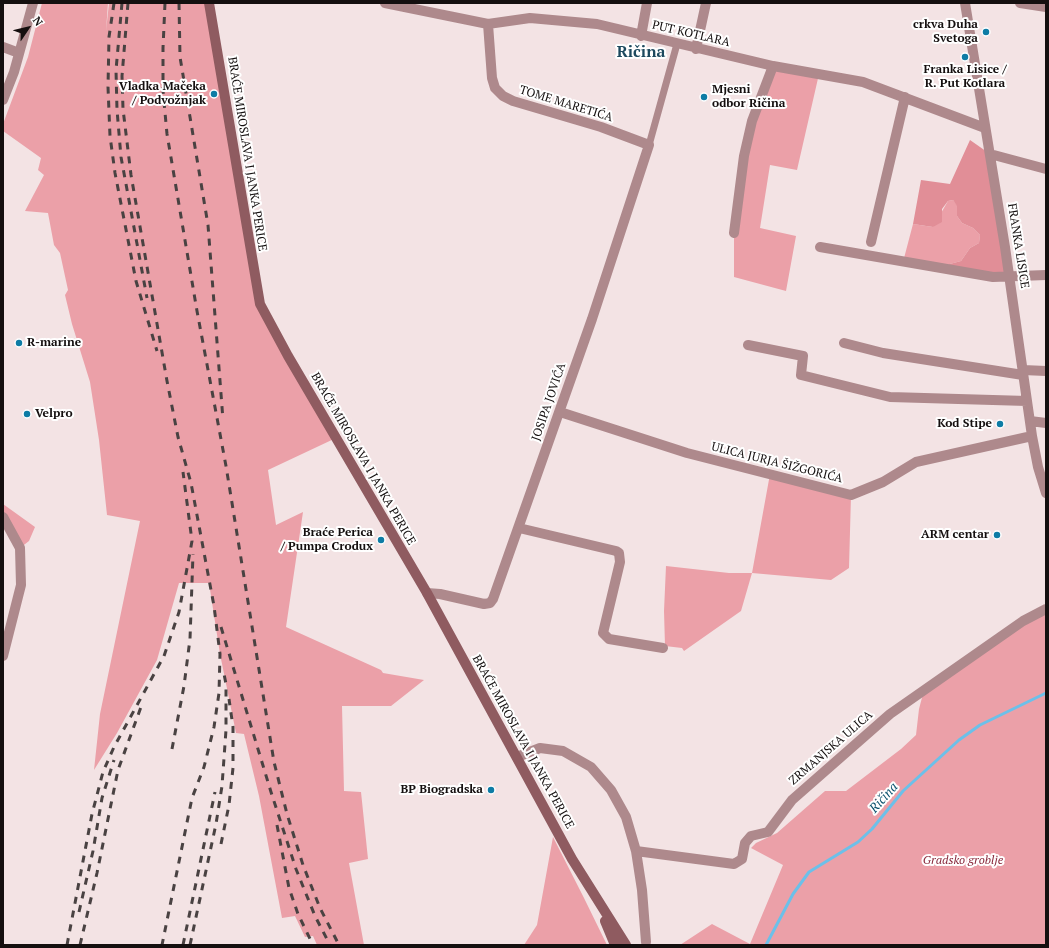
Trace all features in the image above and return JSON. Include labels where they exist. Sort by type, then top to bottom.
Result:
[{"type":"main road","name":"BRAĆE MIROSLAVA I JANKA PERICE","points":[[209,3],[260,304],[288,356],[427,593],[593,894],[626,945]]},
{"type":"main road","name":"BRAĆE MIROSLAVA I JANKA PERICE","points":[[593,894],[615,945]]},
{"type":"street","points":[[3,100],[19,53],[33,3]]},
{"type":"street","name":"PUT KOTLARA","points":[[385,3],[488,24],[530,18],[597,24],[641,36],[773,66],[863,82],[985,128]]},
{"type":"street","points":[[641,36],[648,3]]},
{"type":"street","points":[[696,48],[706,3]]},
{"type":"street","name":"FRANKA LISICE","points":[[965,3],[990,154],[1032,436],[1038,467],[1046,493]]},
{"type":"street","points":[[1020,3],[1046,7]]},
{"type":"street","name":"TOME MARETIĆA","points":[[488,24],[492,78],[495,88],[503,96],[513,101],[601,127],[649,145]]},
{"type":"street","points":[[649,145],[677,44]]},
{"type":"street","points":[[3,47],[19,53]]},
{"type":"street","points":[[734,233],[744,156],[752,121],[773,66]]},
{"type":"street","points":[[871,242],[905,98]]},
{"type":"street","name":"JOSIPA JOVIĆA","points":[[427,593],[440,594],[484,604],[490,603],[497,589],[560,412],[649,145]]},
{"type":"street","points":[[990,154],[1046,169]]},
{"type":"street","points":[[820,247],[993,277],[1046,275]]},
{"type":"street","points":[[844,343],[883,353],[1023,373],[1046,371]]},
{"type":"street","points":[[748,345],[803,356],[800,374],[890,397],[1027,401]]},
{"type":"street","name":"ULICA JURJA ŠIŽGORIĆA","points":[[560,412],[687,453],[851,495],[883,482],[916,462],[1032,436]]},
{"type":"street","points":[[1030,421],[1046,423]]},
{"type":"street","points":[[3,517],[20,548],[21,585],[3,656]]},
{"type":"street","points":[[519,528],[616,551],[619,554],[620,562],[603,634],[609,639],[663,648]]},
{"type":"street","name":"ZRMANJSKA ULICA","points":[[636,851],[734,864],[742,859],[745,843],[751,836],[768,832],[792,800],[890,714],[1023,621],[1046,609]]},
{"type":"street","points":[[517,757],[540,748],[551,748],[564,751],[590,767],[608,786],[619,803],[630,828],[636,851],[642,890],[646,942]]},
{"type":"green space","points":[[42,3],[108,3],[106,31],[109,3],[209,3],[260,303],[336,438],[268,470],[276,525],[303,512],[286,627],[381,670],[383,673],[424,680],[391,706],[342,706],[344,791],[361,792],[368,859],[349,863],[364,945],[317,945],[313,936],[305,937],[295,916],[282,918],[259,796],[244,734],[236,733],[220,654],[209,583],[179,583],[157,660],[117,733],[94,770],[100,714],[140,521],[107,515],[99,440],[90,382],[72,324],[65,295],[68,290],[60,253],[54,245],[48,213],[25,211],[44,175],[38,170],[41,158],[3,131],[3,124],[28,57]]},
{"type":"green space","points":[[773,66],[819,74],[797,170],[770,165],[760,228],[796,236],[786,291],[734,277],[734,233],[744,156]]},
{"type":"green space","points":[[953,200],[957,205],[957,216],[962,223],[973,228],[980,235],[979,243],[970,248],[961,261],[946,265],[903,262],[913,224],[933,227],[948,201]]},
{"type":"green space","points":[[770,474],[851,495],[849,568],[831,580],[752,573]]},
{"type":"green space","points":[[3,504],[35,527],[29,541],[20,548],[3,517]]},
{"type":"green space","points":[[666,566],[729,573],[752,573],[741,611],[684,651],[682,648],[665,646],[664,611]]},
{"type":"green space","name":"Gradsko groblje","points":[[1046,609],[1046,945],[680,945],[712,924],[750,944],[783,865],[751,848],[756,843],[777,833],[825,791],[846,791],[901,749],[916,735],[919,709],[924,690]]},
{"type":"green space","points":[[553,837],[607,945],[524,945],[537,925]]},
{"type":"shaded area","points":[[970,140],[990,154],[1009,277],[946,265],[961,261],[970,248],[979,243],[980,235],[973,228],[962,223],[957,216],[957,206],[953,200],[948,201],[942,209],[942,222],[933,227],[913,224],[921,180],[950,184]]},
{"type":"waterway","name":"Ričina","points":[[766,945],[793,894],[809,872],[858,842],[872,829],[903,791],[959,740],[980,725],[1046,693]]},
{"type":"railway","points":[[114,3],[109,37],[108,87],[110,136],[115,173],[136,281],[157,351]]},
{"type":"railway","points":[[122,3],[116,70],[117,110],[121,157],[147,298]]},
{"type":"railway","points":[[128,3],[122,76],[123,109],[131,175],[167,381],[178,437],[191,483],[214,606],[220,654],[219,693],[214,727],[204,767],[192,798],[162,945]]},
{"type":"railway","points":[[165,3],[163,91],[167,134],[197,311],[226,466],[274,762],[287,814],[303,865],[320,908],[339,945]]},
{"type":"railway","points":[[179,3],[180,57],[208,225],[223,420]]},
{"type":"railway","points":[[67,945],[92,814],[103,772],[114,747],[164,656],[179,612],[192,541],[183,472]]},
{"type":"railway","points":[[172,749],[184,686],[190,639],[193,554]]},
{"type":"railway","points":[[221,627],[296,869],[315,916],[330,945]]},
{"type":"railway","points":[[190,945],[216,824],[222,786],[226,730],[226,684],[223,669]]},
{"type":"railway","points":[[221,844],[229,805],[233,768],[233,727],[229,699]]},
{"type":"railway","points":[[80,945],[97,873],[118,770],[141,707]]},
{"type":"railway","points":[[79,912],[93,851],[102,798],[114,760]]},
{"type":"railway","points":[[183,945],[215,792]]},
{"type":"railway","points":[[277,825],[289,888],[298,914],[313,945]]},
{"type":"place","name":"crkva Duha Svetoga","points":[[986,32]]},
{"type":"place","name":"Franka Lisice / R. Put Kotlara","points":[[965,57]]},
{"type":"place","name":"Vladka Mačeka / Podvožnjak","points":[[214,94]]},
{"type":"place","name":"Mjesni odbor Ričina","points":[[704,97]]},
{"type":"place","name":"R-marine","points":[[19,343]]},
{"type":"place","name":"Velpro","points":[[27,414]]},
{"type":"place","name":"Kod Stipe","points":[[1000,424]]},
{"type":"place","name":"ARM centar","points":[[997,535]]},
{"type":"place","name":"Braće Perica / Pumpa Crodux","points":[[381,540]]},
{"type":"place","name":"BP Biogradska","points":[[491,790]]},
{"type":"district","name":"Ričina","points":[[641,52]]}]
